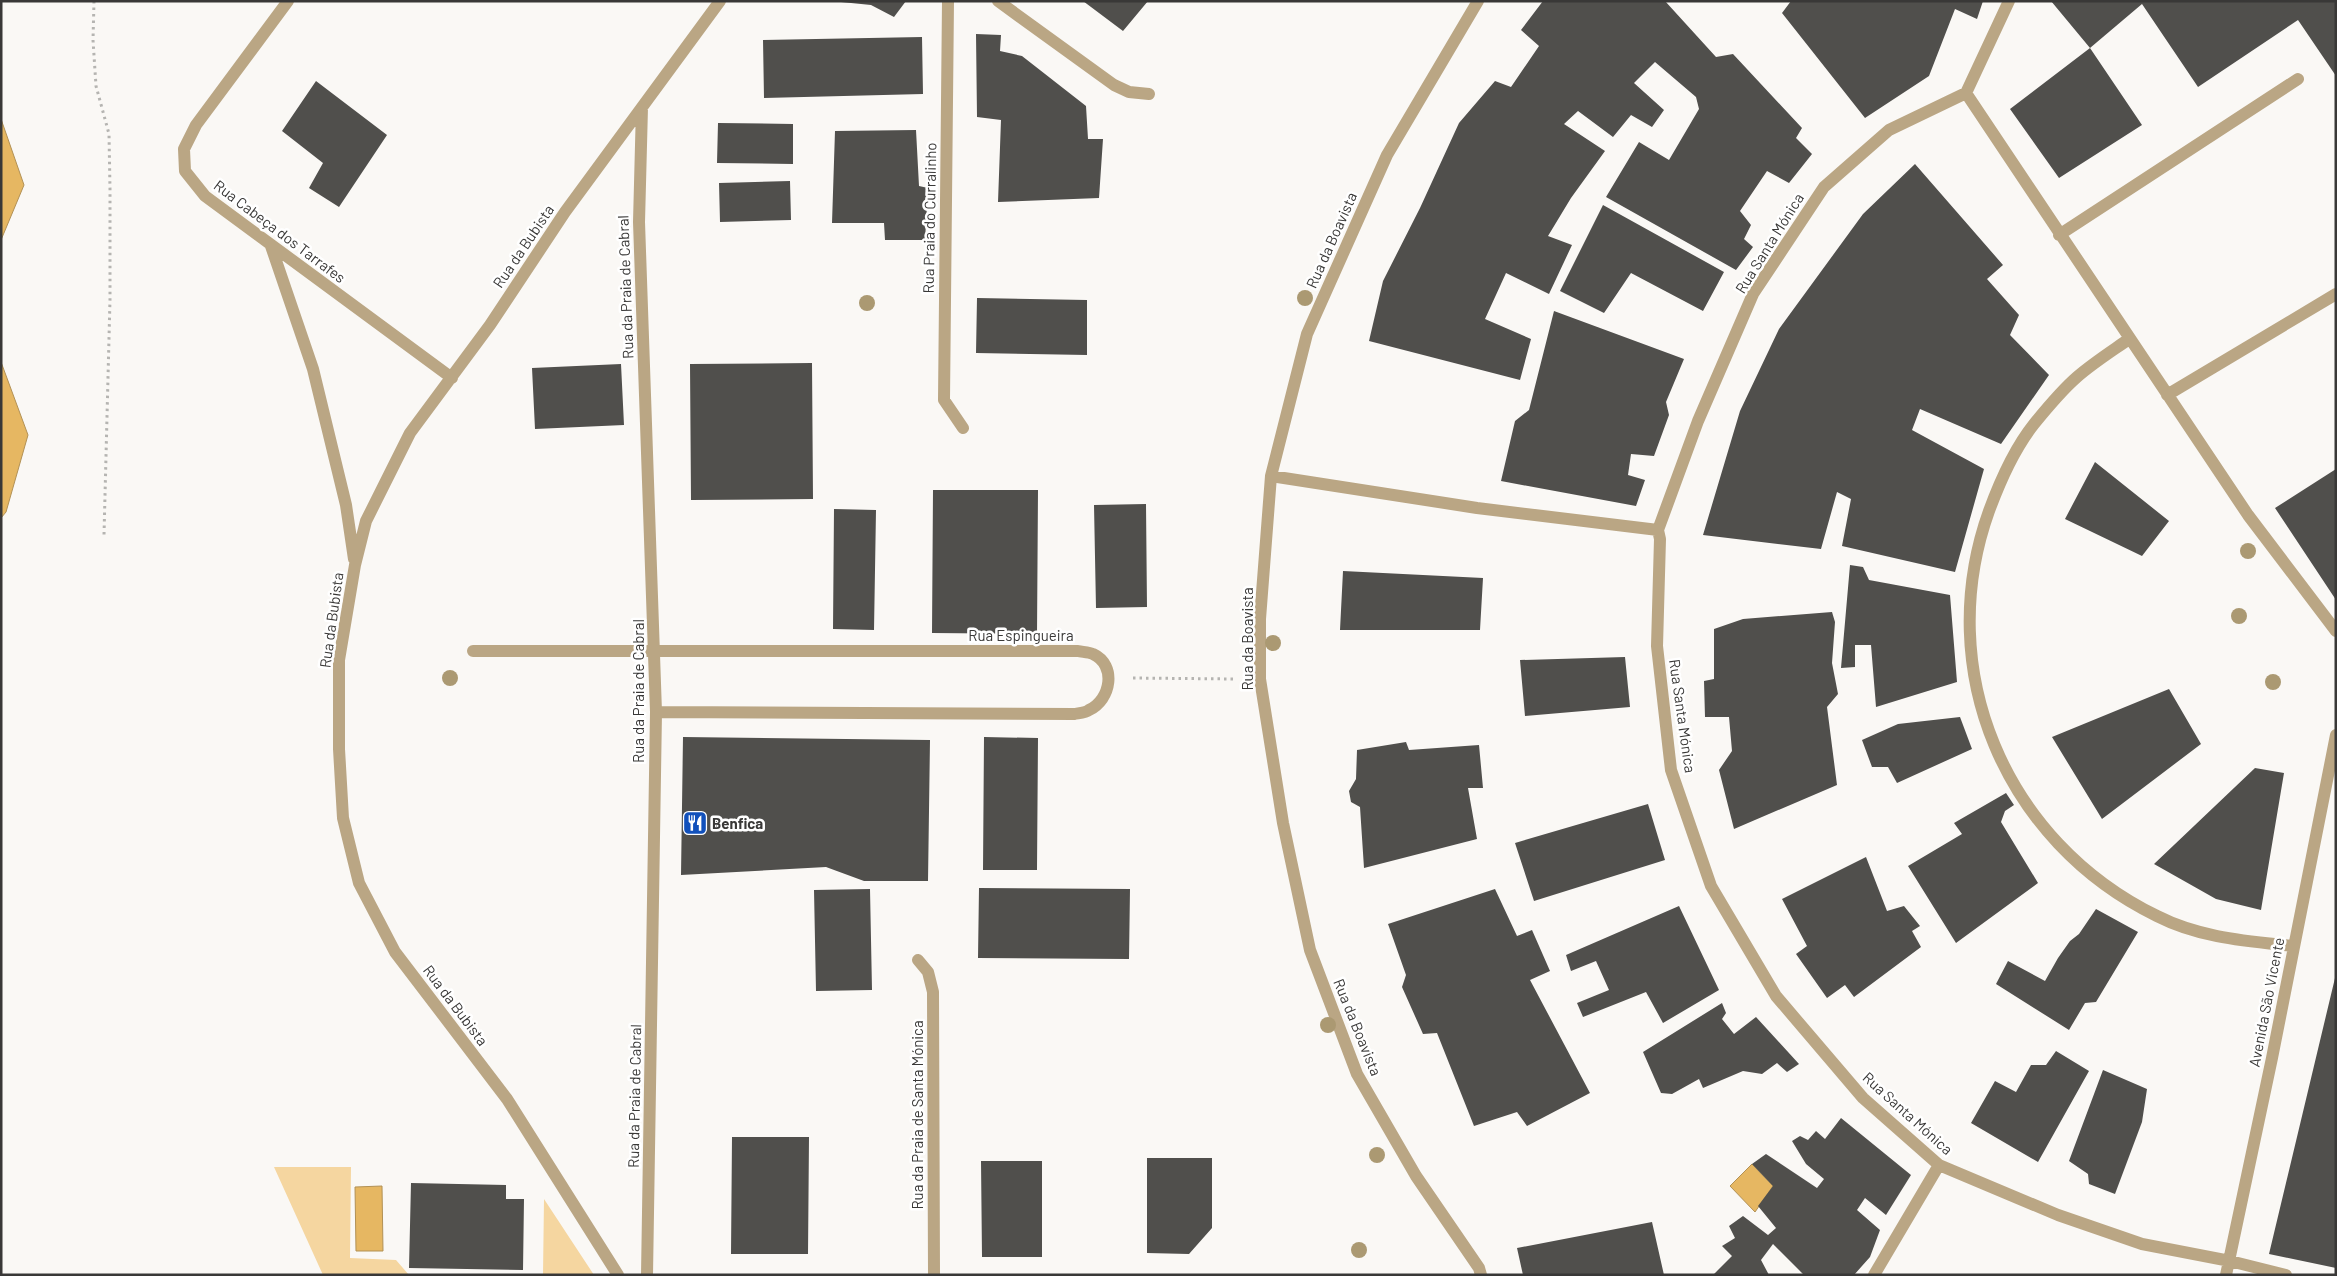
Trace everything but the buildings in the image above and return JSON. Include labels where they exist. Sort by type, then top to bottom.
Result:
[{"type":"street","name":"Rua Cabeça dos Tarrafes","points":[[288,1],[196,125],[184,149],[185,172],[205,196],[452,378]]},
{"type":"street","name":"Rua da Bubista","points":[[618,1275],[507,1099],[395,952],[358,883],[344,818],[339,749],[339,660],[355,565],[366,520],[410,433],[452,378],[565,212],[720,1]]},
{"type":"street","name":"Rua Praia do Curralinho","points":[[948,1],[944,400],[963,428]]},
{"type":"street","points":[[998,1],[1114,85],[1129,92],[1149,94]]},
{"type":"street","name":"Rua da Boavista","points":[[1478,1],[1387,155],[1307,334],[1271,476],[1260,619],[1260,679],[1283,823],[1310,950],[1357,1074],[1416,1176],[1479,1268],[1481,1275]]},
{"type":"street","points":[[2009,1],[1966,93],[2059,235],[2248,515],[2336,631]]},
{"type":"street","points":[[2059,235],[2298,79]]},
{"type":"street","name":"Rua Santa Mónica","points":[[1966,93],[1889,130],[1824,187],[1753,294],[1698,421],[1658,530],[1660,539],[1657,646],[1671,770],[1711,886],[1776,996],[1863,1098],[1939,1165],[2058,1214],[2142,1244],[2230,1261],[2286,1275]]},
{"type":"street","name":"Rua da Praia de Cabral","points":[[642,107],[639,222],[656,712],[647,1275]]},
{"type":"street","points":[[271,246],[313,369],[346,505],[355,565]]},
{"type":"street","points":[[2167,395],[2336,294]]},
{"type":"street","points":[[2129,339],[2076,377],[2033,425],[2000,480],[1978,541],[1969,605],[1972,669],[1988,732],[2016,790],[2054,842],[2102,884],[2158,917],[2218,938],[2293,946]]},
{"type":"street","points":[[1271,476],[1477,508],[1658,530]]},
{"type":"street","name":"Rua Espingueira","points":[[473,651],[1078,651],[1093,654],[1104,664],[1110,678]]},
{"type":"street","points":[[656,712],[1074,714],[1089,710],[1099,703],[1106,692],[1110,678]]},
{"type":"street","name":"Avenida São Vicente","points":[[2226,1275],[2336,735]]},
{"type":"street","name":"Rua da Praia de Santa Mónica","points":[[918,960],[928,972],[933,992],[934,1275]]},
{"type":"street","points":[[1874,1275],[1939,1165]]},
{"type":"path","points":[[94,1],[93,40],[96,86],[109,134],[110,180],[110,308],[104,535]]},
{"type":"path","points":[[1110,678],[1260,679]]},
{"type":"shaded area","points":[[1,119],[24,185],[1,240]]},
{"type":"shaded area","points":[[1,362],[28,435],[6,512],[1,518]]},
{"type":"shaded area","points":[[1752,1164],[1773,1186],[1755,1212],[1730,1186]]},
{"type":"shaded area","points":[[274,1167],[351,1167],[350,1258],[396,1260],[409,1275],[323,1275]]},
{"type":"shaded area","points":[[382,1186],[383,1251],[356,1251],[355,1187]]},
{"type":"shaded area","points":[[544,1199],[594,1275],[543,1275]]},
{"type":"place","name":"Benfica","points":[[695,823]]}]
